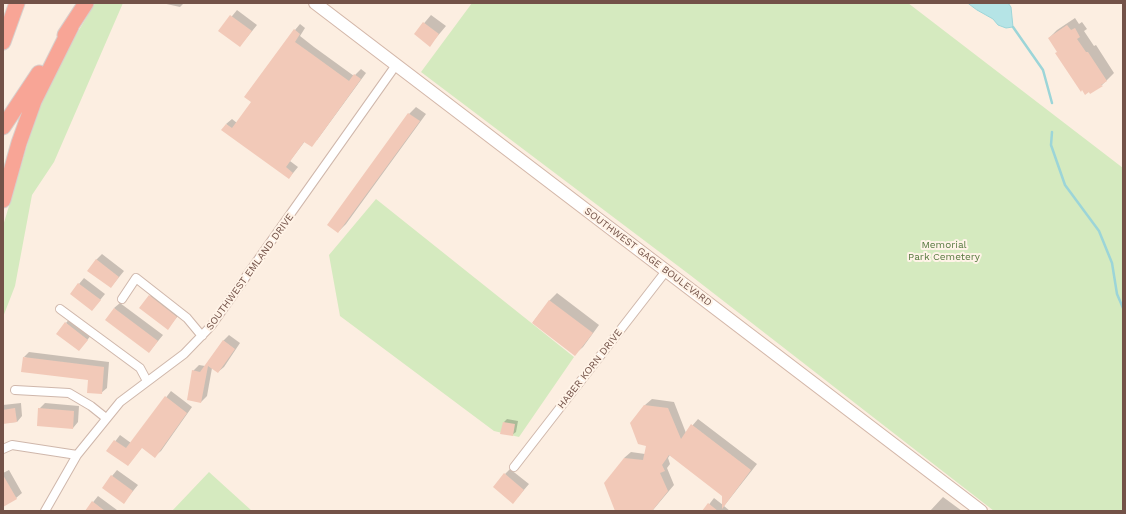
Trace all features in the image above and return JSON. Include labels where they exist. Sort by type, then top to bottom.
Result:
[{"type":"highway","points":[[3,42],[17,3]]},
{"type":"highway","points":[[3,127],[49,56],[71,27],[86,3]]},
{"type":"highway","points":[[3,200],[19,143],[34,101],[71,27]]},
{"type":"main road","name":"SOUTHWEST GAGE BOULEVARD","points":[[314,3],[981,511]]},
{"type":"street","name":"SOUTHWEST EMLAND DRIVE","points":[[45,511],[77,455],[120,402],[184,354],[212,326],[396,65]]},
{"type":"street","name":"HABER KORN DRIVE","points":[[514,467],[666,270]]},
{"type":"street","points":[[122,299],[136,278],[187,318],[202,336]]},
{"type":"street","points":[[60,309],[140,368],[147,381]]},
{"type":"street","points":[[15,390],[69,393],[91,406],[106,418]]},
{"type":"street","points":[[3,449],[12,445],[77,455]]},
{"type":"green space","points":[[95,3],[123,3],[54,162],[32,195],[15,286],[3,317],[3,226],[39,105],[60,62]]},
{"type":"green space","name":"Memorial Park Cemetery","points":[[472,3],[908,3],[1123,168],[1123,511],[994,511],[690,275],[421,72]]},
{"type":"green space","points":[[376,199],[574,357],[519,437],[494,431],[340,316],[329,255]]},
{"type":"green space","points":[[209,472],[252,511],[172,511]]},
{"type":"water","points":[[968,3],[1008,3],[1011,7],[1013,27],[1006,28],[998,25],[993,19]]},
{"type":"building","points":[[230,15],[252,31],[240,47],[218,31]]},
{"type":"building","points":[[423,22],[439,34],[430,47],[414,34]]},
{"type":"building","points":[[1067,25],[1071,30],[1075,28],[1080,37],[1077,39],[1086,52],[1088,52],[1107,81],[1101,85],[1103,86],[1090,94],[1089,92],[1085,95],[1082,90],[1081,92],[1055,53],[1057,52],[1048,38]]},
{"type":"building","points":[[294,29],[300,34],[295,42],[349,81],[354,74],[361,79],[312,147],[304,142],[286,167],[293,173],[289,179],[221,130],[226,124],[232,128],[251,102],[244,97]]},
{"type":"building","points":[[408,113],[420,121],[338,233],[327,225]]},
{"type":"building","points":[[96,259],[119,277],[111,288],[87,271]]},
{"type":"building","points":[[78,283],[101,300],[92,311],[70,294]]},
{"type":"building","points":[[149,295],[177,317],[168,330],[139,308]]},
{"type":"building","points":[[549,300],[593,333],[575,356],[532,323]]},
{"type":"building","points":[[114,308],[158,341],[149,353],[105,320]]},
{"type":"building","points":[[65,322],[88,340],[79,351],[56,334]]},
{"type":"building","points":[[223,340],[235,349],[218,373],[208,366],[201,403],[187,400],[192,370],[200,372]]},
{"type":"building","points":[[23,357],[104,367],[102,394],[87,393],[88,380],[21,372]]},
{"type":"building","points":[[165,396],[187,413],[155,458],[142,448],[128,466],[106,451],[114,440],[126,448]]},
{"type":"building","points":[[644,405],[668,408],[681,439],[691,424],[751,470],[722,509],[722,496],[669,455],[662,465],[665,471],[660,473],[668,491],[652,511],[615,511],[604,483],[624,458],[643,460],[646,446],[638,444],[630,423]]},
{"type":"building","points":[[15,408],[17,422],[3,424],[3,410]]},
{"type":"building","points":[[38,408],[74,411],[73,429],[37,426]]},
{"type":"building","points":[[503,422],[515,424],[513,436],[500,434]]},
{"type":"building","points":[[504,473],[524,490],[513,504],[493,487]]},
{"type":"building","points":[[3,475],[17,499],[3,507]]},
{"type":"building","points":[[111,475],[133,491],[124,504],[102,488]]},
{"type":"building","points":[[92,501],[105,511],[85,511]]},
{"type":"building","points":[[708,503],[718,511],[702,511]]},
{"type":"waterway","points":[[1013,27],[1043,70],[1052,103]]},
{"type":"waterway","points":[[1052,132],[1051,145],[1065,185],[1099,231],[1112,263],[1117,294],[1123,308]]}]
